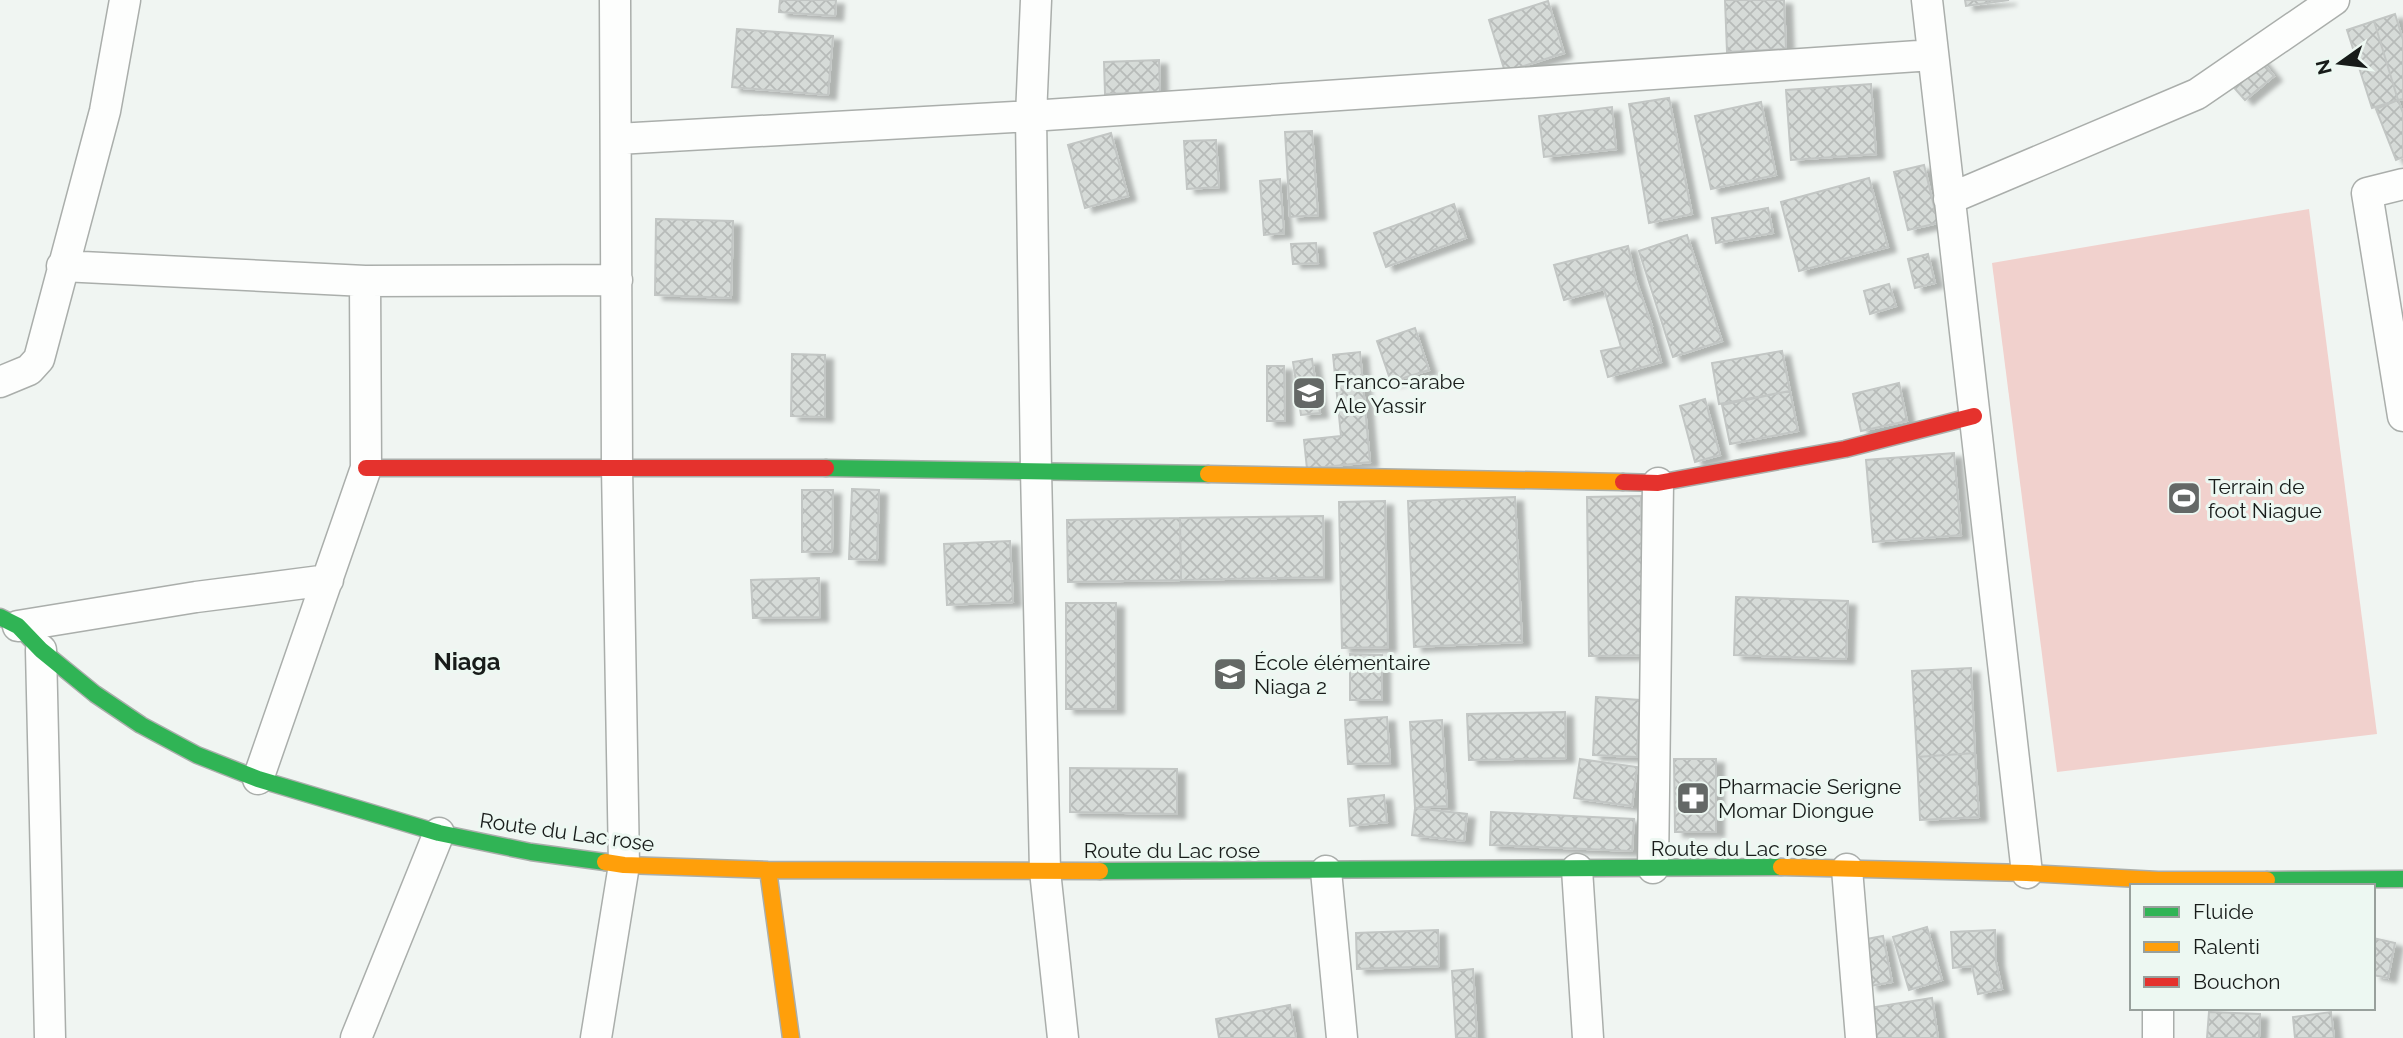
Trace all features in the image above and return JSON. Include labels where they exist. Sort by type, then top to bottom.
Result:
[{"type":"main road","points":[[366,468],[1036,470],[1658,483],[1845,449],[1974,416]]},
{"type":"main road","name":"Route du Lac rose","points":[[9,622],[95,694],[141,725],[197,755],[258,779],[439,833],[531,852],[624,865],[768,870],[1045,871],[1762,867],[2027,873],[2158,883],[2403,879]]},
{"type":"main road","points":[[768,870],[791,1038]]},
{"type":"street","points":[[0,382],[29,370],[39,359],[105,111],[125,0]]},
{"type":"street","points":[[596,1038],[624,865],[617,467],[615,0]]},
{"type":"street","points":[[1037,0],[1031,116],[1045,871],[1063,1038]]},
{"type":"street","points":[[1927,0],[2027,873]]},
{"type":"street","points":[[1949,199],[2197,94],[2334,0]]},
{"type":"street","points":[[617,139],[1031,116],[1933,55]]},
{"type":"street","points":[[2403,184],[2367,193],[2403,416]]},
{"type":"street","points":[[62,266],[365,281],[617,280]]},
{"type":"street","points":[[258,779],[366,468],[365,281]]},
{"type":"street","points":[[1653,868],[1658,483]]},
{"type":"street","points":[[9,622],[328,580]]},
{"type":"street","points":[[41,650],[50,1038]]},
{"type":"street","points":[[356,1038],[439,833]]},
{"type":"street","points":[[1577,869],[1588,1038]]},
{"type":"street","points":[[1847,869],[1861,1038]]},
{"type":"street","points":[[1326,871],[1342,1038]]},
{"type":"street","points":[[2158,1010],[2158,1038]]},
{"type":"shaded area","name":"Terrain de foot Niague","points":[[2309,209],[2377,734],[2057,772],[1992,263]]},
{"type":"building","points":[[780,0],[836,0],[835,16],[779,12]]},
{"type":"building","points":[[1725,0],[1784,0],[1786,49],[1727,52]]},
{"type":"building","points":[[1965,0],[2009,0],[1966,6]]},
{"type":"building","points":[[1548,1],[1564,53],[1505,72],[1489,20]]},
{"type":"building","points":[[2395,14],[2403,40],[2403,99],[2398,100],[2374,21]]},
{"type":"building","points":[[2374,21],[2398,100],[2372,108],[2347,30]]},
{"type":"building","points":[[737,29],[833,36],[828,95],[732,87]]},
{"type":"building","points":[[2259,58],[2274,76],[2245,100],[2230,83]]},
{"type":"building","points":[[1159,60],[1160,92],[1105,94],[1104,62]]},
{"type":"building","points":[[1871,84],[1876,154],[1791,160],[1786,90]]},
{"type":"building","points":[[1669,98],[1692,214],[1649,223],[1629,104]]},
{"type":"building","points":[[2398,100],[2403,113],[2403,157],[2396,160],[2376,109]]},
{"type":"building","points":[[1761,102],[1776,175],[1711,189],[1695,116]]},
{"type":"building","points":[[1612,107],[1616,149],[1544,157],[1539,116]]},
{"type":"building","points":[[1312,131],[1318,215],[1290,217],[1285,132]]},
{"type":"building","points":[[1111,133],[1128,196],[1085,208],[1068,145]]},
{"type":"building","points":[[1216,140],[1219,187],[1187,189],[1184,141]]},
{"type":"building","points":[[1924,165],[1938,223],[1908,230],[1894,172]]},
{"type":"building","points":[[1869,178],[1888,247],[1799,271],[1781,202]]},
{"type":"building","points":[[1280,179],[1284,233],[1264,235],[1260,181]]},
{"type":"building","points":[[1454,204],[1466,238],[1386,267],[1374,233]]},
{"type":"building","points":[[1768,208],[1773,233],[1716,243],[1712,218]]},
{"type":"building","points":[[656,219],[733,221],[731,298],[655,295]]},
{"type":"building","points":[[1687,235],[1722,341],[1673,357],[1639,251]]},
{"type":"building","points":[[1316,243],[1318,263],[1293,264],[1291,244]]},
{"type":"building","points":[[1628,246],[1661,362],[1608,377],[1601,351],[1621,347],[1604,289],[1564,300],[1554,265]]},
{"type":"building","points":[[1928,254],[1935,283],[1915,288],[1908,259]]},
{"type":"building","points":[[1889,284],[1896,306],[1870,314],[1864,291]]},
{"type":"building","points":[[1415,328],[1429,370],[1391,382],[1377,341]]},
{"type":"building","points":[[1782,351],[1790,391],[1719,404],[1712,363]]},
{"type":"building","points":[[1360,352],[1370,462],[1307,469],[1304,440],[1341,436],[1333,355]]},
{"type":"building","points":[[792,354],[825,355],[825,417],[791,416]]},
{"type":"building","points":[[1312,359],[1320,413],[1301,415],[1293,362]]},
{"type":"building","points":[[1267,366],[1284,366],[1285,421],[1267,421]]},
{"type":"building","points":[[1899,383],[1907,421],[1861,431],[1853,394]]},
{"type":"building","points":[[1790,391],[1798,431],[1730,444],[1722,405]]},
{"type":"building","points":[[1705,399],[1720,455],[1695,462],[1680,406]]},
{"type":"building","points":[[1954,453],[1961,535],[1873,542],[1866,460]]},
{"type":"building","points":[[852,489],[879,490],[877,560],[849,559]]},
{"type":"building","points":[[802,490],[833,490],[832,551],[802,552]]},
{"type":"building","points":[[1641,496],[1643,655],[1589,656],[1587,497]]},
{"type":"building","points":[[1515,497],[1522,642],[1414,647],[1408,501]]},
{"type":"building","points":[[1385,501],[1388,647],[1342,648],[1339,502]]},
{"type":"building","points":[[1323,516],[1324,577],[1181,580],[1180,518]]},
{"type":"building","points":[[1180,518],[1181,580],[1068,582],[1067,520]]},
{"type":"building","points":[[1010,541],[1013,602],[947,605],[944,544]]},
{"type":"building","points":[[819,578],[820,617],[753,618],[751,580]]},
{"type":"building","points":[[1736,597],[1848,601],[1846,659],[1734,655]]},
{"type":"building","points":[[1066,603],[1116,603],[1116,709],[1066,709]]},
{"type":"building","points":[[1350,654],[1382,655],[1382,700],[1350,700]]},
{"type":"building","points":[[1971,668],[1975,753],[1917,757],[1912,671]]},
{"type":"building","points":[[1596,697],[1640,700],[1637,757],[1593,755]]},
{"type":"building","points":[[1565,712],[1566,758],[1469,760],[1467,714]]},
{"type":"building","points":[[1387,717],[1390,763],[1348,764],[1345,720]]},
{"type":"building","points":[[1442,720],[1447,806],[1415,808],[1410,722]]},
{"type":"building","points":[[1975,753],[1979,817],[1920,820],[1917,757]]},
{"type":"building","points":[[1580,759],[1637,767],[1632,806],[1574,798]]},
{"type":"building","points":[[1674,759],[1716,759],[1716,832],[1675,832]]},
{"type":"building","points":[[1070,768],[1177,769],[1177,814],[1070,812]]},
{"type":"building","points":[[1384,795],[1387,822],[1350,826],[1348,799]]},
{"type":"building","points":[[1415,808],[1467,814],[1464,841],[1412,835]]},
{"type":"building","points":[[1491,812],[1634,819],[1632,851],[1490,845]]},
{"type":"building","points":[[1927,927],[1942,980],[1909,990],[1893,937]]},
{"type":"building","points":[[1438,930],[1439,966],[1357,969],[1356,933]]},
{"type":"building","points":[[1995,930],[1996,962],[2002,989],[1978,994],[1972,966],[1953,968],[1951,932]]},
{"type":"building","points":[[1883,936],[1892,982],[1870,986],[1861,940]]},
{"type":"building","points":[[2375,938],[2395,943],[2388,978],[2375,975]]},
{"type":"building","points":[[1473,969],[1477,1038],[1456,1038],[1452,971]]},
{"type":"building","points":[[1932,998],[1938,1038],[1874,1038],[1869,1008]]},
{"type":"building","points":[[1290,1005],[1296,1038],[1219,1038],[1216,1019]]},
{"type":"building","points":[[2209,1012],[2260,1014],[2259,1038],[2207,1038]]},
{"type":"building","points":[[2331,1012],[2334,1038],[2295,1038],[2293,1017]]},
{"type":"traffic: fast","points":[[826,468],[1208,474]]},
{"type":"traffic: fast","points":[[0,617],[18,626],[41,650],[95,694],[141,725],[197,755],[258,779],[439,833],[531,852],[605,862]]},
{"type":"traffic: fast","points":[[1100,871],[1781,867]]},
{"type":"traffic: fast","points":[[2267,880],[2403,879]]},
{"type":"traffic: slow","points":[[1208,474],[1623,482]]},
{"type":"traffic: slow","points":[[605,862],[768,870],[1100,871]]},
{"type":"traffic: slow","points":[[1781,867],[2027,873],[2158,880],[2267,880]]},
{"type":"traffic: slow","points":[[768,870],[791,1038]]},
{"type":"traffic: jam","points":[[1623,482],[1658,483],[1845,449],[1974,416]]},
{"type":"traffic: jam","points":[[366,468],[826,468]]},
{"type":"place","name":"Franco-arabe Ale Yassir","points":[[1309,393]]},
{"type":"place","name":"Terrain de foot Niague","points":[[2184,498]]},
{"type":"place","name":"École élémentaire Niaga 2","points":[[1230,674]]},
{"type":"place","name":"Pharmacie Serigne Momar Diongue","points":[[1693,798]]},
{"type":"district","name":"Niaga","points":[[467,661]]}]
